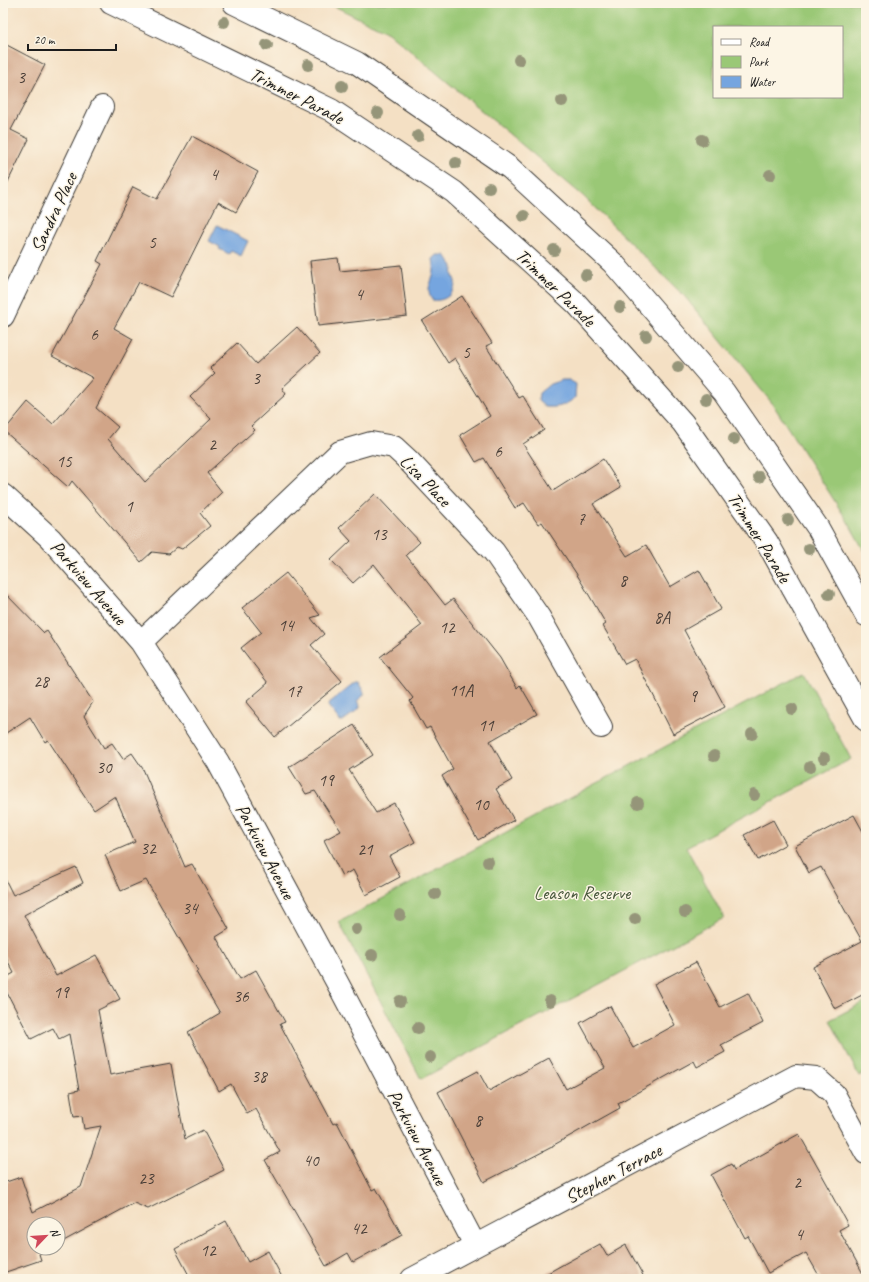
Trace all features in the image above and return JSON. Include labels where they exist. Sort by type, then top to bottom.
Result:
[{"type":"street","name":"Trimmer Parade","points":[[111,3],[331,110],[454,192],[576,303],[684,423],[767,542],[865,717]]},
{"type":"street","points":[[234,3],[363,67],[510,168],[613,263],[724,392],[818,528],[866,615]]},
{"type":"street","name":"Sandra Place","points":[[3,316],[102,107]]},
{"type":"street","name":"Lisa Place","points":[[141,642],[340,452],[371,444],[394,447],[494,552],[539,616],[601,727]]},
{"type":"street","name":"Parkview Avenue","points":[[3,495],[50,538],[141,642],[218,762],[334,977],[475,1245]]},
{"type":"street","name":"Stephen Terrace","points":[[412,1279],[796,1076],[816,1078],[834,1094],[866,1153]]},
{"type":"green space","points":[[328,3],[866,3],[866,554],[848,522],[772,403],[685,297],[582,195],[389,33]]},
{"type":"green space","name":"Leason Reserve","points":[[804,672],[851,759],[686,847],[724,918],[421,1079],[339,922]]},
{"type":"green space","points":[[866,1001],[866,1072],[859,1076],[830,1020]]},
{"type":"water","points":[[217,225],[248,241],[241,256],[231,251],[229,254],[219,249],[220,247],[209,241]]},
{"type":"water","points":[[437,255],[445,255],[453,266],[455,284],[454,289],[449,295],[440,300],[432,300],[429,288],[434,274],[433,259]]},
{"type":"water","points":[[562,380],[569,380],[576,384],[575,398],[561,406],[545,407],[538,401],[539,393],[550,384]]},
{"type":"water","points":[[355,682],[358,682],[364,692],[364,695],[357,701],[360,706],[359,709],[343,721],[340,721],[328,704]]},
{"type":"building","points":[[3,43],[45,65],[11,130],[29,139],[3,192]]},
{"type":"building","points":[[192,136],[258,172],[236,212],[218,202],[171,297],[139,282],[114,328],[133,339],[96,408],[118,427],[108,439],[145,482],[211,419],[190,397],[215,373],[210,368],[237,343],[256,364],[297,327],[320,353],[282,388],[286,394],[251,426],[255,430],[207,473],[222,492],[200,513],[210,526],[182,549],[177,547],[169,554],[152,552],[141,562],[72,481],[68,487],[4,431],[28,402],[53,424],[93,378],[52,356],[102,264],[97,261],[133,187],[157,199]]},
{"type":"building","points":[[338,258],[340,271],[401,265],[407,316],[318,326],[310,261]]},
{"type":"building","points":[[462,296],[492,343],[486,346],[519,398],[523,396],[544,430],[523,444],[553,491],[603,459],[621,487],[593,504],[627,556],[646,545],[670,587],[699,570],[721,609],[684,630],[725,707],[673,734],[635,659],[625,664],[603,626],[606,624],[576,573],[542,522],[538,524],[524,503],[515,508],[484,458],[476,462],[460,435],[490,416],[455,358],[448,363],[422,321]]},
{"type":"building","points":[[375,494],[420,542],[406,555],[445,605],[453,599],[500,658],[517,688],[520,685],[537,714],[490,741],[512,780],[496,789],[514,820],[478,840],[442,776],[453,769],[430,727],[426,729],[410,701],[413,698],[380,657],[422,625],[374,564],[353,583],[331,560],[351,541],[339,528]]},
{"type":"building","points":[[286,573],[320,615],[311,618],[324,634],[311,645],[342,681],[275,737],[246,702],[268,683],[241,648],[261,632],[242,608]]},
{"type":"building","points":[[3,591],[44,633],[47,631],[93,702],[84,716],[104,748],[112,743],[123,759],[132,753],[143,769],[185,867],[192,864],[229,929],[216,937],[240,979],[256,970],[285,1022],[280,1024],[333,1124],[337,1122],[372,1190],[376,1188],[402,1235],[353,1262],[348,1253],[326,1266],[265,1160],[280,1152],[256,1109],[247,1114],[231,1084],[219,1091],[188,1032],[220,1013],[196,972],[198,971],[146,880],[121,891],[105,855],[135,842],[115,796],[94,810],[48,740],[45,742],[30,717],[3,735]]},
{"type":"building","points":[[354,725],[373,755],[349,770],[376,813],[394,803],[415,842],[389,856],[400,877],[366,895],[353,870],[342,876],[324,840],[341,831],[315,791],[306,794],[289,767]]},
{"type":"building","points":[[854,815],[866,837],[866,993],[835,1009],[813,967],[862,941],[821,867],[809,873],[795,846]]},
{"type":"building","points":[[773,820],[786,844],[758,860],[744,835]]},
{"type":"building","points":[[76,867],[83,883],[24,915],[56,976],[96,955],[120,999],[98,1010],[110,1075],[171,1064],[185,1139],[203,1130],[224,1170],[148,1209],[134,1203],[66,1240],[66,1216],[26,1216],[26,1256],[40,1256],[41,1260],[3,1273],[3,1183],[21,1177],[33,1212],[81,1187],[101,1126],[84,1129],[82,1116],[74,1117],[70,1092],[79,1090],[69,1034],[59,1039],[53,1028],[31,1039],[3,985],[3,979],[14,973],[3,952],[3,875],[13,895]]},
{"type":"building","points":[[696,962],[720,1007],[748,993],[763,1023],[721,1045],[725,1052],[697,1067],[694,1061],[618,1103],[620,1108],[552,1147],[484,1182],[438,1092],[478,1071],[489,1091],[549,1058],[566,1089],[605,1068],[580,1023],[610,1006],[633,1048],[675,1025],[654,984]]},
{"type":"building","points":[[799,1134],[848,1225],[839,1230],[866,1279],[821,1279],[806,1253],[768,1273],[748,1236],[745,1238],[711,1175],[731,1164],[734,1170]]},
{"type":"building","points":[[226,1221],[248,1262],[268,1251],[283,1279],[191,1279],[175,1249]]},
{"type":"building","points":[[600,1244],[607,1256],[626,1245],[645,1279],[537,1279]]}]
